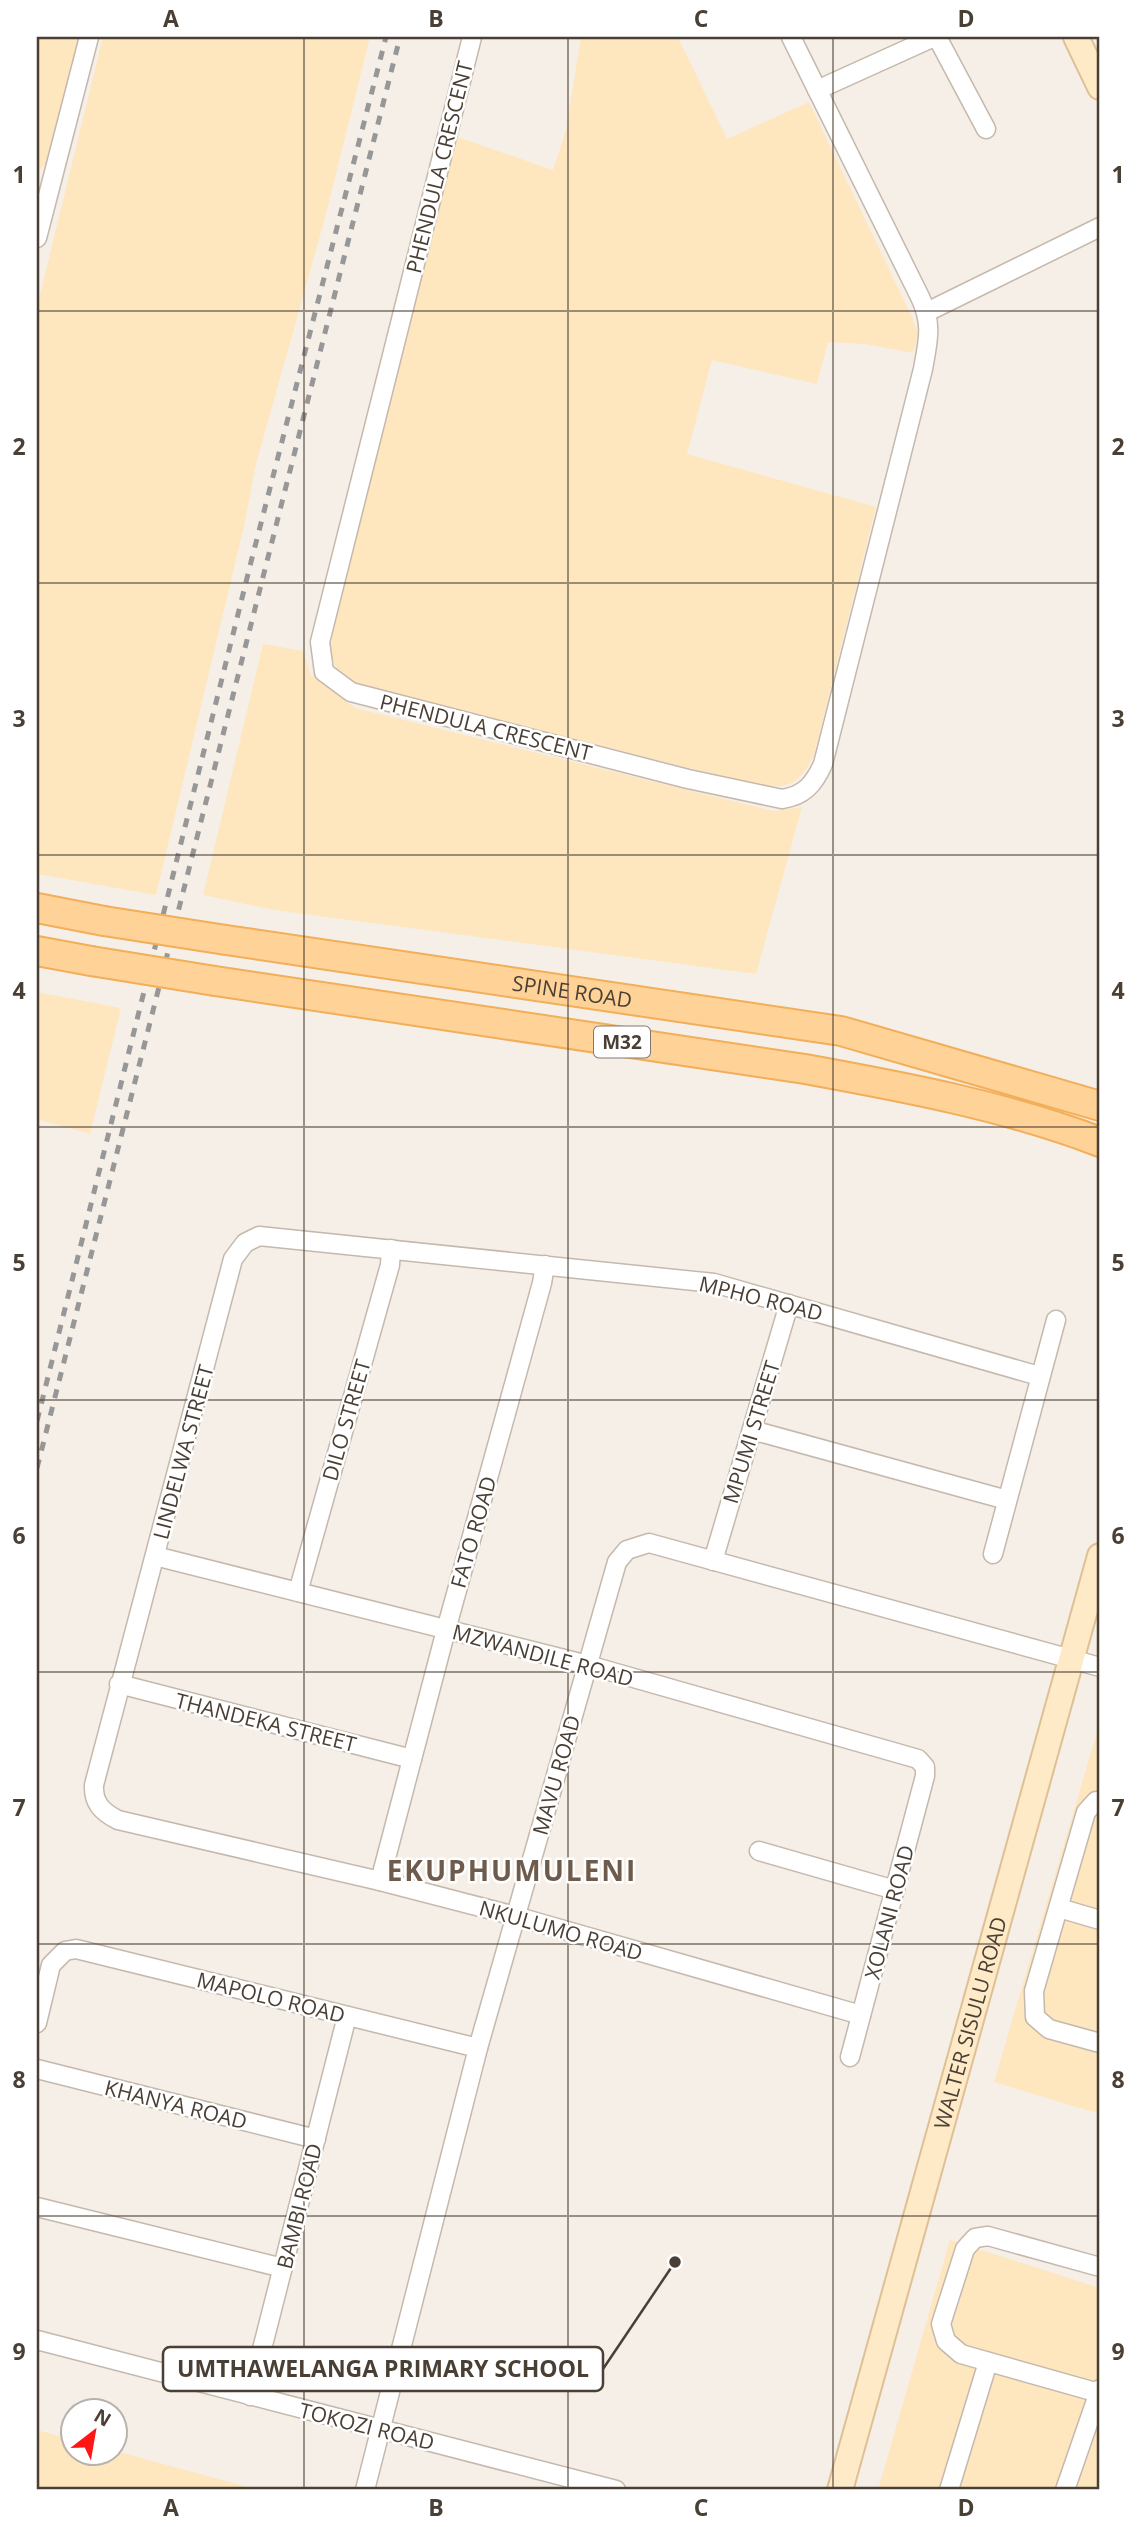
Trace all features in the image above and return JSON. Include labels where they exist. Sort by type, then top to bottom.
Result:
[{"type":"main road","name":"SPINE ROAD","points":[[37,908],[226,940],[841,1031],[1100,1106]]},
{"type":"main road","name":"SPINE ROAD","points":[[37,951],[215,981],[842,1076],[1026,1118],[1100,1142]]},
{"type":"street","points":[[37,238],[42,195],[89,37]]},
{"type":"street","name":"PHENDULA CRESCENT","points":[[472,37],[320,642],[324,672],[351,692],[782,799],[805,792],[823,764],[920,383],[930,327],[927,312],[791,37]]},
{"type":"street","points":[[817,90],[936,37],[986,129]]},
{"type":"street","points":[[1076,37],[1100,87]]},
{"type":"street","points":[[927,312],[1100,227]]},
{"type":"street","name":"LINDELWA STREET","points":[[99,1807],[93,1796],[94,1785],[233,1259],[245,1243],[259,1236],[391,1248]]},
{"type":"street","name":"MPHO ROAD","points":[[391,1248],[714,1283],[1039,1376]]},
{"type":"street","name":"DILO STREET","points":[[298,1592],[390,1265],[391,1248]]},
{"type":"street","name":"FATO ROAD","points":[[380,1881],[545,1265]]},
{"type":"street","name":"MPUMI STREET","points":[[713,1561],[789,1304]]},
{"type":"street","points":[[993,1554],[1056,1320]]},
{"type":"street","points":[[752,1430],[1007,1500]]},
{"type":"street","name":"MAVU ROAD","points":[[365,2490],[478,2048],[617,1562],[627,1550],[649,1543],[1100,1667]]},
{"type":"street","name":"MZWANDILE ROAD","points":[[155,1556],[588,1665],[918,1759],[925,1767]]},
{"type":"street","name":"WALTER SISULU ROAD","points":[[840,2490],[1100,1556]]},
{"type":"street","name":"THANDEKA STREET","points":[[119,1684],[412,1759]]},
{"type":"street","name":"XOLANI ROAD","points":[[850,2057],[925,1776],[925,1767]]},
{"type":"street","points":[[1100,1801],[1096,1801],[1086,1812],[1032,2006],[1035,2017],[1049,2029],[1100,2043]]},
{"type":"street","name":"NKULUMO ROAD","points":[[99,1807],[118,1820],[380,1881],[515,1916],[861,2015]]},
{"type":"street","points":[[759,1851],[895,1889]]},
{"type":"street","points":[[1059,1908],[1100,1920]]},
{"type":"street","name":"MAPOLO ROAD","points":[[37,2023],[51,1965],[65,1951],[76,1949],[478,2048]]},
{"type":"street","name":"BAMBI ROAD","points":[[250,2396],[347,2016]]},
{"type":"street","name":"KHANYA ROAD","points":[[37,2069],[316,2138]]},
{"type":"street","points":[[37,2207],[283,2268]]},
{"type":"street","points":[[1065,2490],[1100,2391],[961,2354],[946,2341],[941,2325],[965,2249],[975,2238],[988,2236],[1100,2267]]},
{"type":"street","name":"TOKOZI ROAD","points":[[37,2340],[616,2490]]},
{"type":"street","points":[[949,2490],[988,2362]]},
{"type":"sand","points":[[37,37],[79,37],[46,163],[37,172]]},
{"type":"sand","points":[[103,37],[370,37],[325,218],[256,464],[244,526],[156,895],[37,874],[37,307]]},
{"type":"sand","points":[[581,37],[678,37],[727,139],[809,102],[918,334],[913,353],[865,344],[828,342],[817,384],[712,360],[687,454],[876,507],[814,755],[797,779],[783,786],[752,784],[366,686],[343,675],[334,664],[330,638],[457,137],[553,170],[566,130]]},
{"type":"sand","points":[[263,644],[303,651],[311,675],[355,708],[773,811],[802,807],[756,974],[274,910],[203,895]]},
{"type":"sand","points":[[37,992],[121,1008],[90,1134],[37,1119]]},
{"type":"sand","points":[[1100,1722],[1100,2114],[994,2082]]},
{"type":"sand","points":[[950,2240],[1100,2288],[1100,2490],[878,2490]]},
{"type":"sand","points":[[37,2430],[60,2436],[60,2468],[130,2468],[130,2455],[259,2490],[37,2490]]},
{"type":"railway","points":[[37,1421],[251,562],[386,37]]},
{"type":"railway","points":[[37,1468],[400,37]]},
{"type":"place","name":"UMTHAWELANGA PRIMARY SCHOOL","points":[[675,2262]]},
{"type":"district","name":"EKUPHUMULENI","points":[[512,1870]]}]
